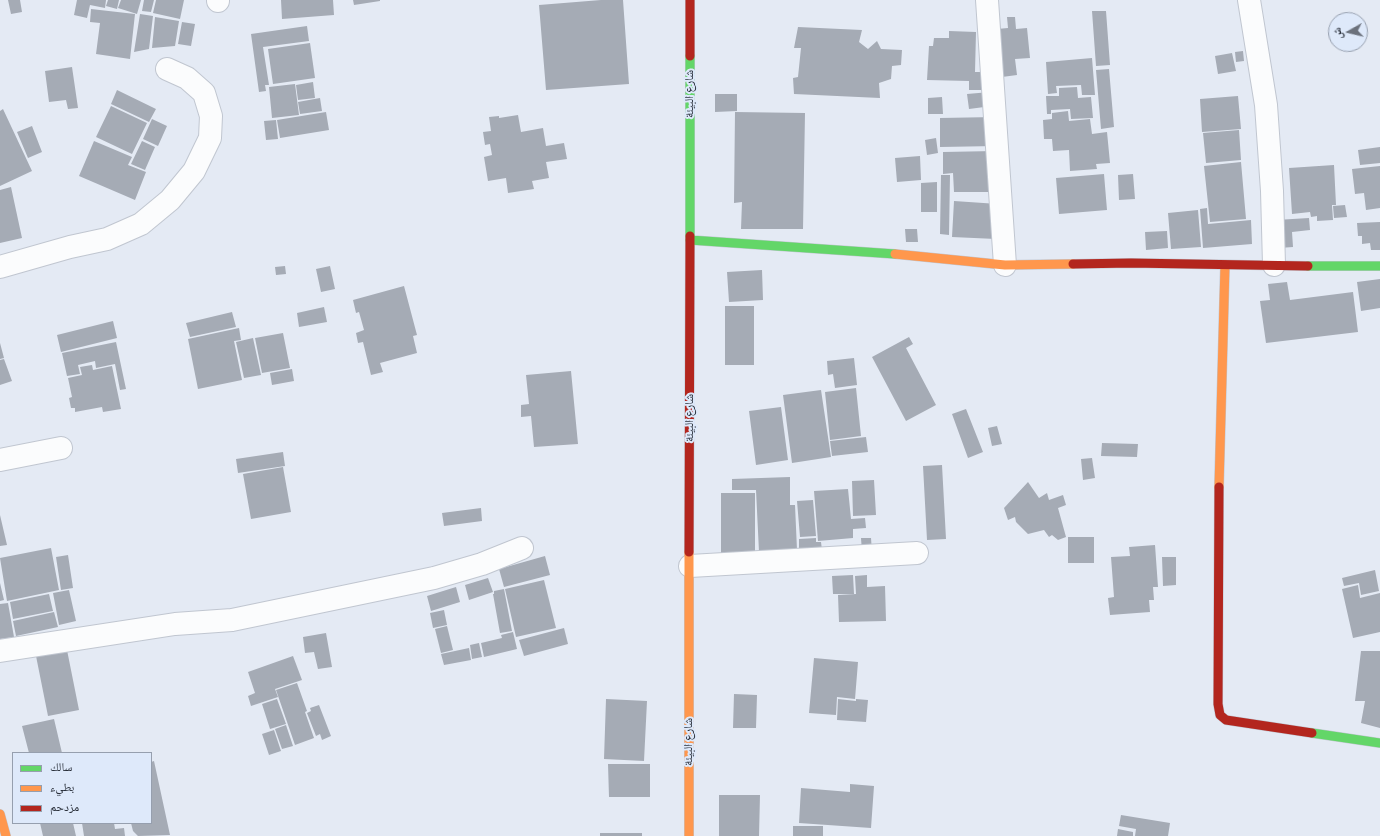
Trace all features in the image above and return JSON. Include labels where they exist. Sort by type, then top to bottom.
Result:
[{"type":"street","name":"شارع البيئة","points":[[689,836],[690,0]]},
{"type":"street","points":[[987,0],[1005,265]]},
{"type":"street","points":[[1249,0],[1266,105],[1272,191],[1274,265]]},
{"type":"street","points":[[0,267],[70,247],[107,239],[141,224],[170,200],[194,171],[210,138],[211,116],[204,93],[188,78],[167,69]]},
{"type":"street","points":[[690,240],[873,252],[1005,265],[1131,263],[1380,266]]},
{"type":"street","points":[[1225,265],[1218,548],[1218,704],[1220,715],[1226,720],[1380,743]]},
{"type":"street","points":[[0,460],[61,448]]},
{"type":"street","points":[[0,651],[175,624],[232,620],[434,578],[482,564],[522,548]]},
{"type":"street","points":[[690,566],[917,553]]},
{"type":"street","points":[[0,814],[6,836]]},
{"type":"building","points":[[8,0],[20,0],[22,12],[11,14]]},
{"type":"building","points":[[77,0],[106,0],[105,8],[90,5],[87,18],[74,15]]},
{"type":"building","points":[[108,0],[119,0],[117,9],[106,6]]},
{"type":"building","points":[[121,0],[141,0],[137,14],[118,8]]},
{"type":"building","points":[[144,0],[154,0],[151,12],[142,11]]},
{"type":"building","points":[[156,0],[184,0],[180,19],[153,13]]},
{"type":"building","points":[[281,0],[333,0],[334,15],[282,19]]},
{"type":"building","points":[[353,0],[380,0],[380,1],[354,5]]},
{"type":"building","points":[[601,0],[623,0],[629,84],[546,90],[539,5]]},
{"type":"building","points":[[91,9],[135,14],[130,59],[96,54],[100,23],[90,22]]},
{"type":"building","points":[[1092,11],[1106,11],[1110,65],[1096,66]]},
{"type":"building","points":[[140,14],[153,16],[149,49],[134,52]]},
{"type":"building","points":[[155,17],[179,21],[175,46],[152,48]]},
{"type":"building","points":[[1007,17],[1015,17],[1016,29],[1027,28],[1030,58],[1015,59],[1017,75],[1002,77],[997,29],[1008,28]]},
{"type":"building","points":[[182,22],[195,24],[191,46],[178,44]]},
{"type":"building","points":[[307,26],[309,41],[263,47],[269,85],[265,85],[266,91],[259,92],[251,34]]},
{"type":"building","points":[[798,27],[862,30],[859,42],[868,49],[877,41],[881,49],[902,50],[901,65],[892,66],[891,79],[879,83],[880,98],[794,94],[793,78],[798,77],[801,48],[794,48]]},
{"type":"building","points":[[949,31],[976,32],[975,72],[987,72],[986,90],[969,90],[969,81],[927,80],[929,46],[933,46],[934,38],[949,38]]},
{"type":"building","points":[[310,43],[315,78],[273,84],[268,49]]},
{"type":"building","points":[[1243,51],[1244,61],[1236,62],[1235,52]]},
{"type":"building","points":[[1232,53],[1236,71],[1218,74],[1215,56]]},
{"type":"building","points":[[1092,58],[1095,95],[1082,95],[1081,85],[1056,86],[1057,93],[1048,94],[1046,62]]},
{"type":"building","points":[[72,67],[78,108],[68,109],[66,100],[49,102],[45,71]]},
{"type":"building","points":[[1109,69],[1114,127],[1101,129],[1096,70]]},
{"type":"building","points":[[313,82],[315,98],[298,100],[296,85]]},
{"type":"building","points":[[295,84],[299,115],[272,118],[269,87]]},
{"type":"building","points":[[1077,87],[1078,98],[1091,97],[1093,118],[1071,119],[1070,109],[1051,110],[1051,114],[1047,114],[1046,96],[1059,96],[1059,88]]},
{"type":"building","points":[[117,90],[156,109],[149,122],[111,104]]},
{"type":"building","points":[[990,92],[992,106],[969,109],[967,94]]},
{"type":"building","points":[[715,94],[737,94],[737,111],[715,112]]},
{"type":"building","points":[[1238,96],[1241,129],[1202,132],[1200,99]]},
{"type":"building","points":[[942,97],[943,114],[928,114],[928,98]]},
{"type":"building","points":[[320,98],[322,111],[300,114],[298,102]]},
{"type":"building","points":[[111,106],[147,123],[132,154],[96,137]]},
{"type":"building","points":[[3,109],[32,171],[0,186],[0,111]]},
{"type":"building","points":[[1068,111],[1069,121],[1090,119],[1092,134],[1107,132],[1110,163],[1096,164],[1097,169],[1070,171],[1069,150],[1053,151],[1052,139],[1044,139],[1043,120],[1052,119],[1052,113]]},
{"type":"building","points":[[326,112],[329,130],[280,138],[277,120]]},
{"type":"building","points":[[735,112],[805,113],[803,229],[741,229],[742,202],[734,203]]},
{"type":"building","points":[[518,115],[521,132],[543,128],[546,146],[564,143],[567,159],[546,162],[549,178],[532,181],[534,189],[508,193],[506,178],[488,181],[484,157],[492,155],[490,144],[485,145],[483,132],[491,131],[489,117],[499,116],[499,118]]},
{"type":"building","points":[[995,117],[996,146],[940,147],[940,118]]},
{"type":"building","points":[[152,119],[167,126],[158,146],[143,139]]},
{"type":"building","points":[[276,120],[278,139],[266,140],[264,121]]},
{"type":"building","points":[[32,126],[42,152],[28,158],[17,132]]},
{"type":"building","points":[[1239,130],[1241,160],[1206,163],[1203,133]]},
{"type":"building","points":[[936,138],[938,153],[927,155],[925,140]]},
{"type":"building","points":[[94,141],[132,157],[128,165],[146,172],[135,200],[79,176]]},
{"type":"building","points":[[142,141],[155,147],[145,170],[131,164]]},
{"type":"building","points":[[1380,147],[1380,163],[1360,165],[1358,150]]},
{"type":"building","points":[[995,151],[995,192],[954,192],[953,173],[943,174],[943,152]]},
{"type":"building","points":[[920,156],[921,180],[897,182],[895,158]]},
{"type":"building","points":[[1241,162],[1246,219],[1210,222],[1204,166]]},
{"type":"building","points":[[1334,165],[1336,205],[1332,205],[1333,220],[1317,221],[1317,216],[1311,217],[1310,212],[1292,214],[1289,168]]},
{"type":"building","points":[[1380,166],[1380,208],[1366,210],[1364,193],[1355,194],[1352,169]]},
{"type":"building","points":[[1104,174],[1107,210],[1059,214],[1056,178]]},
{"type":"building","points":[[1133,174],[1135,199],[1119,200],[1118,175]]},
{"type":"building","points":[[941,175],[950,175],[949,235],[940,234]]},
{"type":"building","points":[[937,182],[937,212],[921,212],[921,183]]},
{"type":"building","points":[[11,187],[22,238],[0,243],[0,190]]},
{"type":"building","points":[[954,201],[998,204],[996,239],[952,237]]},
{"type":"building","points":[[1345,205],[1347,217],[1334,218],[1333,206]]},
{"type":"building","points":[[1207,208],[1208,224],[1251,220],[1252,244],[1203,248],[1200,209]]},
{"type":"building","points":[[1198,210],[1201,247],[1171,249],[1168,213]]},
{"type":"building","points":[[1309,218],[1310,230],[1292,232],[1293,247],[1279,248],[1276,220]]},
{"type":"building","points":[[1380,222],[1380,250],[1371,250],[1370,243],[1362,244],[1362,236],[1358,236],[1357,223]]},
{"type":"building","points":[[905,229],[917,229],[918,242],[906,242]]},
{"type":"building","points":[[1167,231],[1168,248],[1146,250],[1145,232]]},
{"type":"building","points":[[285,266],[286,274],[276,275],[275,267]]},
{"type":"building","points":[[330,266],[335,289],[321,292],[316,269]]},
{"type":"building","points":[[762,270],[763,300],[729,302],[727,272]]},
{"type":"building","points":[[1380,279],[1380,308],[1361,311],[1357,282]]},
{"type":"building","points":[[1287,282],[1290,300],[1353,292],[1358,332],[1266,343],[1260,301],[1270,300],[1268,284]]},
{"type":"building","points":[[404,286],[417,335],[413,336],[417,353],[380,363],[383,372],[371,375],[363,342],[358,343],[356,333],[364,330],[359,312],[356,313],[353,300]]},
{"type":"building","points":[[725,306],[754,306],[754,365],[725,365]]},
{"type":"building","points":[[324,307],[327,322],[299,327],[297,313]]},
{"type":"building","points":[[232,312],[236,327],[190,337],[186,323]]},
{"type":"building","points":[[113,321],[117,338],[61,352],[57,335]]},
{"type":"building","points":[[239,328],[241,340],[234,341],[242,380],[198,389],[188,339]]},
{"type":"building","points":[[283,333],[290,368],[262,373],[255,338]]},
{"type":"building","points":[[909,337],[913,344],[906,348],[936,405],[906,421],[872,357]]},
{"type":"building","points":[[253,338],[261,375],[244,378],[236,342]]},
{"type":"building","points":[[116,342],[126,389],[120,390],[115,364],[96,368],[95,361],[78,365],[80,374],[67,376],[62,353]]},
{"type":"building","points":[[0,343],[4,358],[0,359]]},
{"type":"building","points":[[854,358],[857,385],[835,388],[833,374],[828,375],[827,361]]},
{"type":"building","points":[[4,359],[12,381],[0,385],[0,360]]},
{"type":"building","points":[[92,365],[93,370],[112,366],[121,409],[103,412],[102,407],[75,412],[75,408],[71,408],[69,398],[72,397],[68,378],[82,375],[80,367]]},
{"type":"building","points":[[292,369],[294,381],[272,385],[270,373]]},
{"type":"building","points":[[571,371],[578,444],[534,447],[531,416],[521,417],[521,405],[529,404],[526,375]]},
{"type":"building","points":[[856,388],[861,436],[830,440],[825,392]]},
{"type":"building","points":[[821,390],[831,457],[792,463],[783,395]]},
{"type":"building","points":[[781,407],[788,460],[756,465],[749,411]]},
{"type":"building","points":[[966,409],[983,452],[968,458],[952,414]]},
{"type":"building","points":[[997,426],[1002,444],[992,446],[988,428]]},
{"type":"building","points":[[866,437],[868,452],[832,456],[830,441]]},
{"type":"building","points":[[1102,443],[1138,444],[1137,457],[1101,456]]},
{"type":"building","points":[[283,452],[285,466],[238,473],[236,459]]},
{"type":"building","points":[[1092,458],[1095,478],[1083,480],[1081,459]]},
{"type":"building","points":[[942,465],[946,539],[927,540],[923,466]]},
{"type":"building","points":[[283,467],[291,512],[251,519],[243,474]]},
{"type":"building","points":[[790,477],[790,505],[795,505],[797,550],[759,552],[756,490],[732,490],[732,479]]},
{"type":"building","points":[[874,480],[876,515],[853,516],[852,481]]},
{"type":"building","points":[[1028,482],[1039,498],[1047,493],[1049,500],[1063,495],[1066,505],[1058,508],[1066,537],[1058,540],[1052,535],[1049,537],[1044,530],[1028,534],[1016,522],[1015,517],[1008,520],[1004,508]]},
{"type":"building","points":[[848,489],[851,519],[865,518],[866,528],[853,529],[853,538],[818,541],[814,491]]},
{"type":"building","points":[[721,493],[755,493],[755,553],[721,553]]},
{"type":"building","points":[[813,500],[816,536],[800,537],[797,501]]},
{"type":"building","points":[[481,508],[482,521],[444,526],[442,513]]},
{"type":"building","points":[[0,515],[7,545],[0,546]]},
{"type":"building","points":[[1068,537],[1094,537],[1094,563],[1068,563]]},
{"type":"building","points":[[816,538],[816,542],[821,542],[822,550],[799,552],[799,539]]},
{"type":"building","points":[[861,538],[871,538],[872,552],[862,552]]},
{"type":"building","points":[[1155,545],[1158,587],[1153,587],[1154,600],[1149,600],[1150,612],[1110,615],[1108,598],[1114,597],[1111,557],[1130,556],[1129,547]]},
{"type":"building","points":[[51,548],[59,590],[7,601],[0,558]]},
{"type":"building","points":[[68,555],[73,588],[61,590],[56,557]]},
{"type":"building","points":[[545,556],[550,575],[504,587],[499,569]]},
{"type":"building","points":[[1162,557],[1176,557],[1176,585],[1163,586]]},
{"type":"building","points":[[1375,570],[1379,591],[1361,595],[1359,583],[1344,586],[1342,578]]},
{"type":"building","points":[[853,575],[854,594],[833,594],[832,576]]},
{"type":"building","points":[[867,575],[867,587],[885,586],[886,621],[839,622],[838,595],[856,594],[855,576]]},
{"type":"building","points":[[488,578],[493,592],[469,600],[465,585]]},
{"type":"building","points":[[544,580],[556,628],[516,637],[505,589]]},
{"type":"building","points":[[0,583],[4,600],[0,601]]},
{"type":"building","points":[[1358,585],[1360,598],[1380,593],[1380,632],[1353,638],[1342,589]]},
{"type":"building","points":[[456,587],[460,602],[431,611],[427,596]]},
{"type":"building","points":[[504,589],[512,631],[500,633],[493,594],[494,591]]},
{"type":"building","points":[[69,590],[76,621],[59,625],[53,593]]},
{"type":"building","points":[[49,594],[53,611],[13,619],[10,602]]},
{"type":"building","points":[[8,603],[14,637],[0,639],[0,604]]},
{"type":"building","points":[[444,610],[447,625],[433,628],[430,613]]},
{"type":"building","points":[[54,612],[58,627],[16,636],[13,621]]},
{"type":"building","points":[[447,626],[453,650],[441,653],[435,629]]},
{"type":"building","points":[[564,628],[568,644],[524,656],[519,640]]},
{"type":"building","points":[[513,632],[517,649],[484,657],[481,643],[502,638],[501,635]]},
{"type":"building","points":[[326,633],[332,667],[318,669],[314,652],[305,653],[303,637]]},
{"type":"building","points":[[479,643],[482,657],[472,659],[470,645]]},
{"type":"building","points":[[469,648],[471,660],[444,665],[441,654]]},
{"type":"building","points":[[67,650],[79,710],[48,716],[36,656]]},
{"type":"building","points":[[1361,651],[1380,651],[1380,728],[1361,723],[1365,701],[1355,701]]},
{"type":"building","points":[[293,656],[302,680],[275,689],[278,697],[251,706],[248,696],[255,693],[248,672]]},
{"type":"building","points":[[814,658],[858,662],[855,699],[837,697],[836,715],[809,713]]},
{"type":"building","points":[[297,683],[307,711],[305,712],[314,738],[295,745],[276,690]]},
{"type":"building","points":[[734,694],[757,695],[756,728],[733,728]]},
{"type":"building","points":[[277,699],[286,724],[270,729],[262,704]]},
{"type":"building","points":[[606,699],[647,701],[644,761],[604,759]]},
{"type":"building","points":[[838,699],[856,701],[856,699],[868,700],[866,722],[837,720]]},
{"type":"building","points":[[319,705],[331,736],[322,740],[320,734],[316,736],[307,713],[311,711],[310,708]]},
{"type":"building","points":[[54,719],[62,752],[29,752],[22,726]]},
{"type":"building","points":[[286,725],[293,746],[282,749],[275,729]]},
{"type":"building","points":[[274,730],[281,751],[269,755],[262,734]]},
{"type":"building","points":[[154,761],[170,835],[138,836],[133,831],[131,824],[152,824],[152,762]]},
{"type":"building","points":[[608,764],[650,764],[650,797],[609,797]]},
{"type":"building","points":[[850,784],[874,786],[871,828],[799,823],[801,788],[850,792]]},
{"type":"building","points":[[719,795],[760,795],[759,836],[719,836]]},
{"type":"building","points":[[1121,815],[1170,823],[1168,836],[1135,836],[1136,829],[1119,826]]},
{"type":"building","points":[[40,824],[73,824],[76,836],[43,836]]},
{"type":"building","points":[[82,824],[114,824],[115,829],[124,828],[125,836],[84,836]]},
{"type":"building","points":[[793,826],[823,826],[823,836],[793,836]]},
{"type":"building","points":[[1118,829],[1133,832],[1133,836],[1117,836]]},
{"type":"building","points":[[600,833],[642,833],[642,836],[600,836]]},
{"type":"traffic: fast","points":[[690,56],[690,236]]},
{"type":"traffic: fast","points":[[690,240],[895,254]]},
{"type":"traffic: fast","points":[[1308,266],[1380,266]]},
{"type":"traffic: fast","points":[[1312,733],[1380,743]]},
{"type":"traffic: slow","points":[[895,254],[1005,265],[1073,264]]},
{"type":"traffic: slow","points":[[1219,487],[1225,265]]},
{"type":"traffic: slow","points":[[689,552],[689,836]]},
{"type":"traffic: slow","points":[[0,814],[6,836]]},
{"type":"traffic: jam","points":[[690,0],[690,56]]},
{"type":"traffic: jam","points":[[689,552],[690,236]]},
{"type":"traffic: jam","points":[[1073,264],[1131,263],[1308,266]]},
{"type":"traffic: jam","points":[[1219,487],[1218,704],[1220,715],[1226,720],[1312,733]]}]
